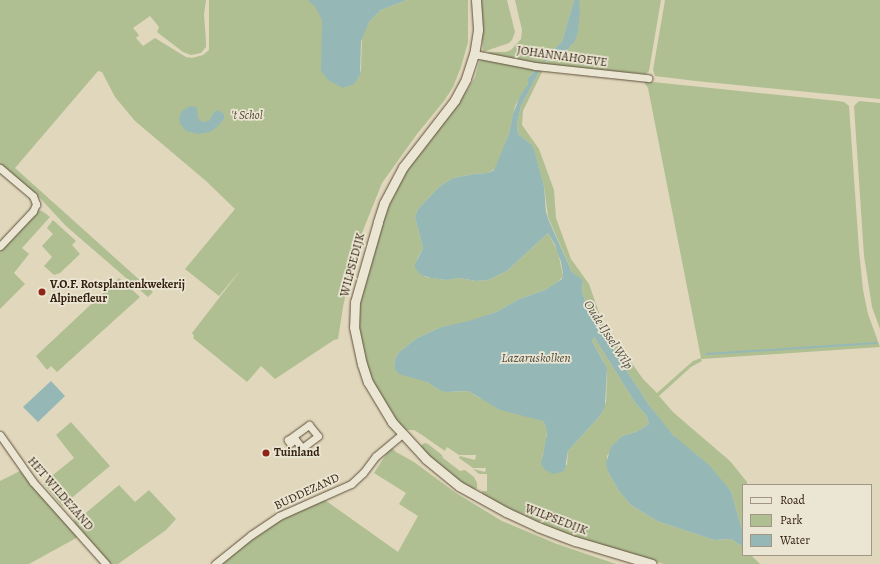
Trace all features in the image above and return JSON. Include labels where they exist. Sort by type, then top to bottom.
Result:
[{"type":"main road","name":"WILPSEDIJK","points":[[476,0],[478,30],[474,54],[466,79],[455,100],[403,167],[392,187],[378,222],[355,302],[354,327],[362,364],[368,382],[383,410],[402,434],[420,453],[449,478],[469,492],[506,512],[575,541],[652,564]]},
{"type":"street","name":"JOHANNAHOEVE","points":[[474,54],[535,66],[648,78]]},
{"type":"street","points":[[0,168],[33,196],[36,204],[33,210],[0,246]]},
{"type":"street","name":"BUDDEZAND","points":[[215,564],[255,532],[279,516],[353,482],[363,473],[376,456],[402,434]]},
{"type":"street","name":"HET WILDEZAND","points":[[0,435],[33,482],[106,564]]},
{"type":"green space","name":"'t Schol","points":[[0,0],[206,0],[204,14],[206,47],[201,53],[191,55],[183,52],[157,32],[159,27],[150,16],[133,28],[139,35],[136,38],[143,46],[155,38],[186,57],[192,58],[203,55],[209,50],[209,0],[324,0],[358,79],[361,70],[362,35],[369,22],[381,10],[407,0],[468,0],[468,42],[461,67],[453,87],[444,101],[417,134],[382,183],[356,248],[343,307],[338,339],[334,340],[275,379],[261,366],[247,382],[193,338],[194,336],[192,333],[243,267],[219,296],[185,269],[235,209],[206,181],[135,121],[115,97],[102,72],[98,71],[15,168],[153,292],[148,297],[66,226],[38,196],[0,165]]},
{"type":"green space","points":[[479,0],[507,0],[515,32],[509,43],[483,52]]},
{"type":"green space","points":[[515,0],[574,0],[562,42],[543,59],[546,62],[571,46],[578,32],[579,0],[661,0],[649,71],[646,74],[536,64],[486,54],[490,52],[506,52],[511,50],[521,39],[522,30]]},
{"type":"green space","points":[[665,0],[880,0],[880,99],[655,76],[653,70]]},
{"type":"green space","points":[[482,59],[536,68],[528,78],[528,84],[515,106],[509,134],[496,168],[488,173],[453,178],[439,187],[418,209],[415,217],[423,248],[417,259],[425,277],[447,280],[459,278],[476,281],[488,280],[507,271],[548,233],[558,252],[563,276],[559,281],[545,290],[519,299],[496,312],[469,322],[441,327],[417,338],[399,352],[395,359],[394,368],[427,382],[441,391],[468,391],[479,398],[543,421],[547,429],[546,442],[542,457],[567,465],[568,451],[600,416],[606,402],[607,374],[604,362],[592,341],[594,337],[636,404],[646,415],[649,424],[636,432],[622,436],[607,456],[608,472],[619,491],[631,505],[657,521],[714,540],[731,539],[742,546],[742,556],[752,556],[760,564],[664,564],[579,539],[526,518],[483,497],[482,491],[487,491],[487,474],[479,474],[473,469],[485,472],[486,468],[473,468],[459,458],[460,456],[475,460],[476,455],[459,455],[447,447],[445,451],[414,430],[403,430],[392,416],[376,387],[366,363],[359,337],[358,322],[362,291],[391,198],[410,165],[468,89],[475,77],[479,62]]},
{"type":"green space","points":[[540,70],[542,72],[523,111],[522,125],[539,149],[554,190],[556,218],[571,259],[589,284],[602,321],[643,379],[657,393],[693,361],[701,358],[648,88],[643,81],[838,101],[844,102],[849,106],[863,290],[868,314],[880,347],[701,359],[702,361],[691,367],[659,396],[674,413],[730,461],[747,482],[747,484],[742,484],[742,530],[731,491],[698,456],[681,443],[667,429],[649,405],[591,316],[582,292],[583,281],[572,272],[548,217],[544,186],[532,145],[518,134],[517,124],[521,106]]},
{"type":"green space","points":[[859,101],[880,103],[880,329],[872,307],[864,256],[854,106]]},
{"type":"green space","points":[[36,210],[42,211],[50,217],[22,248],[29,254],[14,273],[25,284],[0,309],[0,249]]},
{"type":"green space","points":[[53,220],[76,241],[72,245],[80,254],[60,273],[54,275],[44,266],[52,257],[42,246],[53,234],[47,228]]},
{"type":"green space","points":[[119,278],[140,297],[57,372],[51,366],[47,370],[36,356]]},
{"type":"green space","points":[[71,422],[110,466],[62,506],[43,483],[74,458],[56,435]]},
{"type":"green space","points":[[424,443],[428,444],[460,471],[465,470],[474,477],[477,483],[477,488],[472,490],[444,471],[420,447]]},
{"type":"green space","points":[[391,447],[456,493],[502,521],[557,544],[616,564],[218,564],[272,523],[322,498],[398,552],[418,516],[399,504],[406,493],[374,473]]},
{"type":"green space","points":[[20,471],[78,537],[29,564],[0,564],[0,481]]},
{"type":"green space","points":[[119,485],[135,502],[149,490],[176,519],[166,530],[118,564],[110,564],[75,524],[74,519],[78,513],[81,517]]},
{"type":"water","points":[[308,0],[407,0],[381,10],[369,22],[361,41],[360,75],[354,84],[343,88],[328,80],[321,71],[322,20],[316,8]]},
{"type":"water","points":[[574,0],[579,0],[580,10],[578,32],[575,41],[566,51],[544,62],[543,59],[562,42]]},
{"type":"water","name":"Lazaruskolken","points":[[540,70],[521,106],[517,124],[518,134],[532,145],[534,150],[544,186],[546,212],[549,221],[572,272],[583,280],[582,292],[591,316],[649,405],[673,435],[709,465],[731,491],[742,530],[742,546],[731,539],[714,540],[657,521],[631,505],[619,491],[608,472],[606,463],[611,447],[622,436],[636,432],[649,424],[646,415],[636,404],[594,337],[592,341],[607,368],[605,406],[600,416],[568,451],[565,469],[562,472],[553,474],[545,470],[541,464],[547,434],[543,421],[500,410],[468,391],[441,391],[427,382],[399,374],[394,368],[395,359],[399,352],[417,338],[441,327],[469,321],[496,312],[519,299],[545,290],[562,279],[563,274],[561,262],[555,245],[548,233],[507,271],[488,280],[476,281],[459,278],[447,280],[431,278],[421,275],[415,268],[415,264],[423,248],[415,217],[418,209],[439,187],[453,178],[488,173],[494,170],[509,134],[513,114],[520,96],[528,84],[528,78],[535,71]]},
{"type":"water","points":[[190,106],[197,107],[198,118],[202,122],[209,121],[214,112],[218,110],[224,114],[224,119],[210,132],[198,134],[186,131],[180,124],[179,117],[182,111]]},
{"type":"water","points":[[51,381],[65,396],[38,422],[23,407]]},
{"type":"waterway","points":[[706,354],[877,343]]},
{"type":"place","name":"V.O.F. Rotsplantenkwekerij Alpinefleur","points":[[42,292]]},
{"type":"place","name":"Tuinland","points":[[266,453]]},
{"type":"water label","name":"Oude IJssel Wilp","points":[[608,335]]}]
